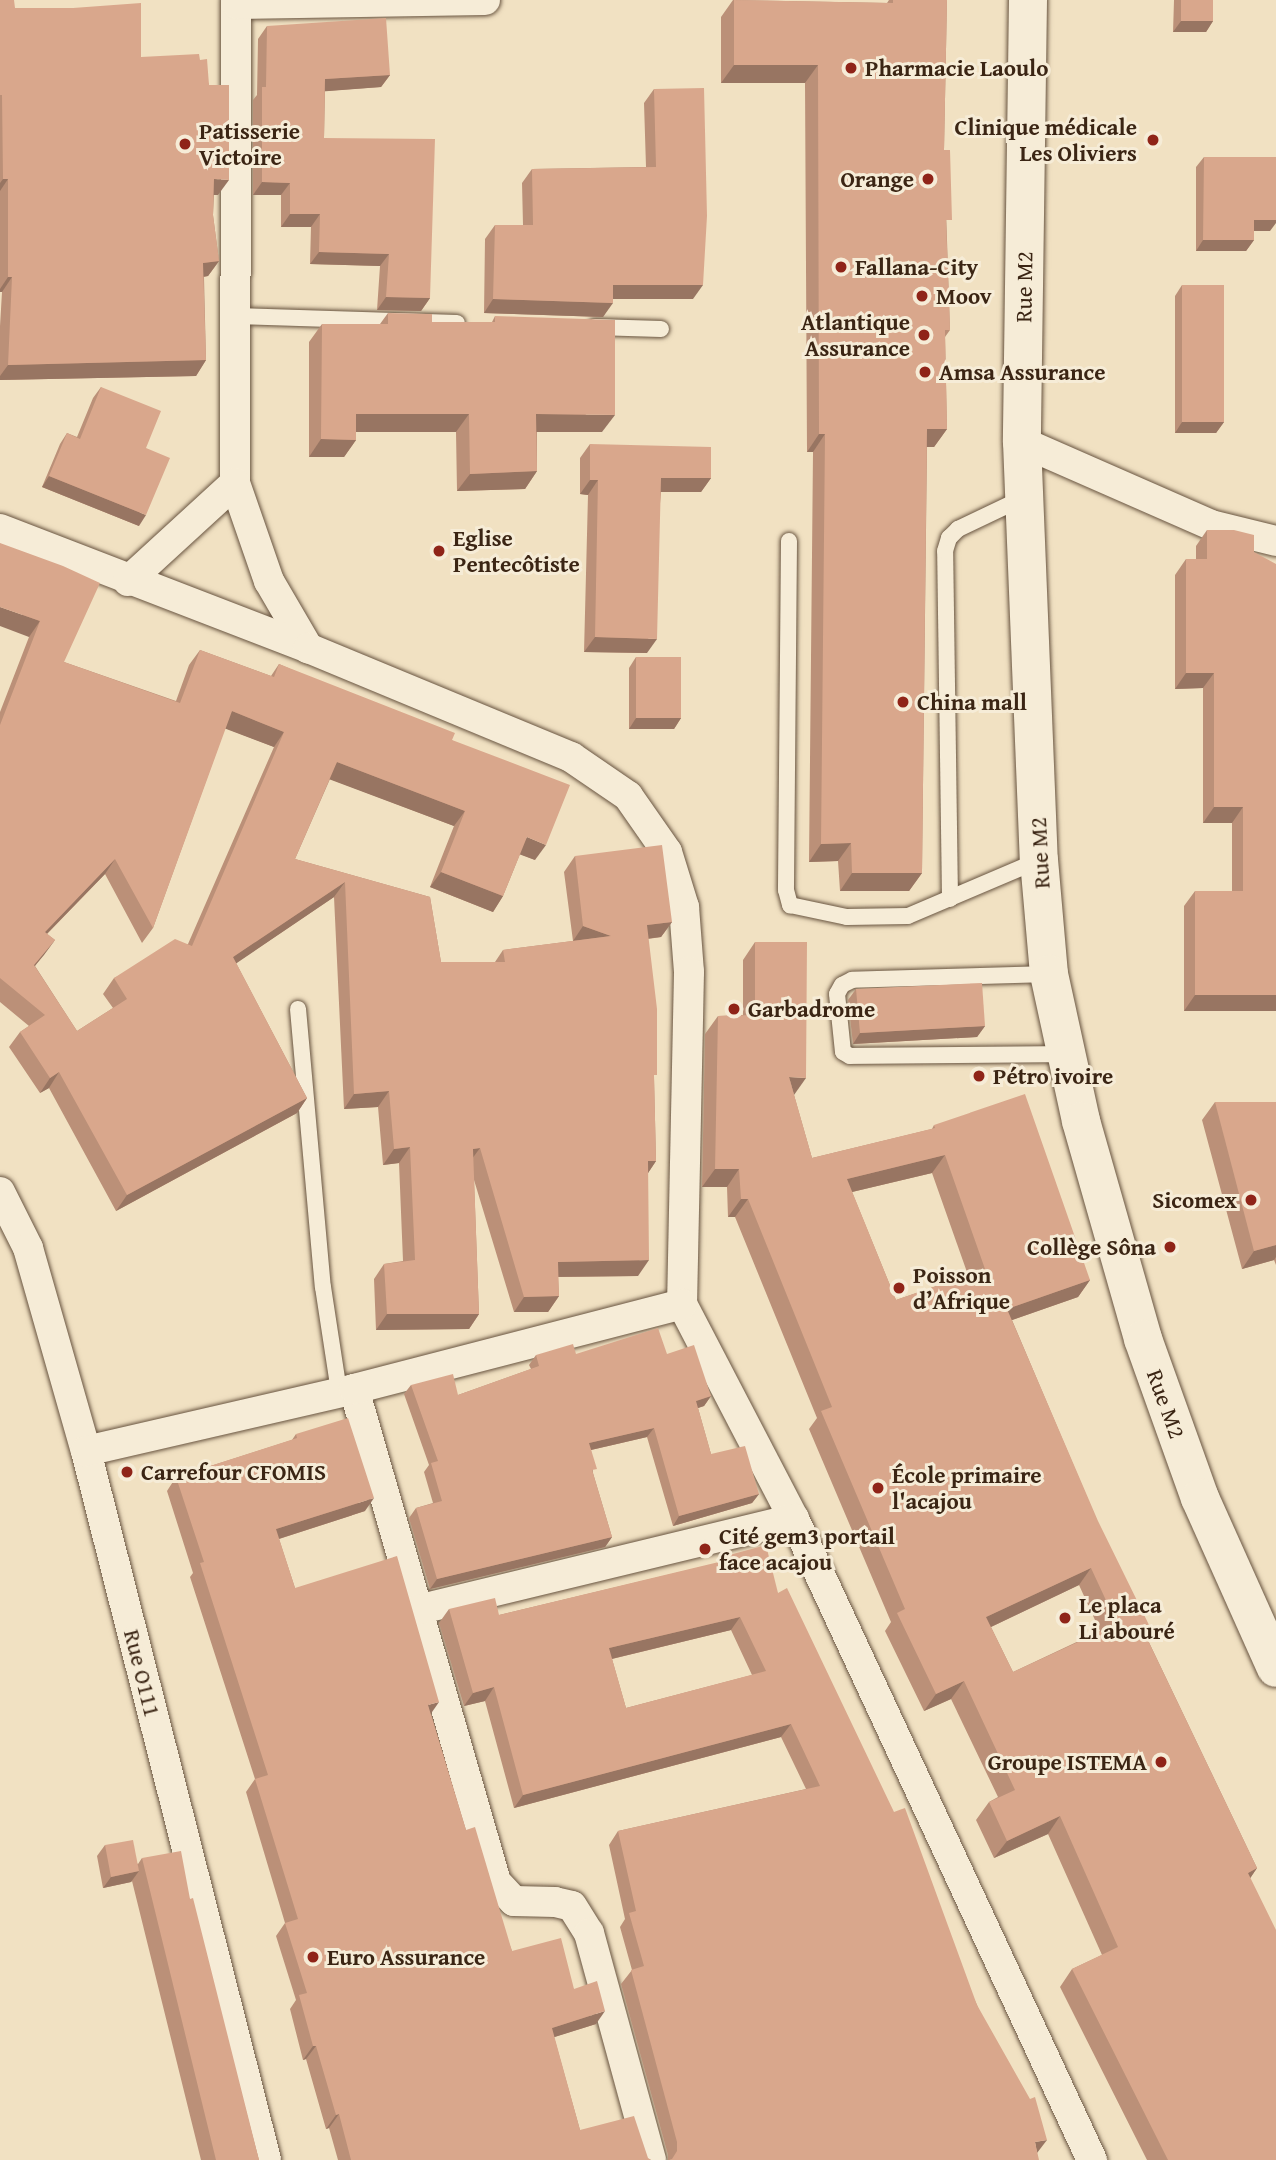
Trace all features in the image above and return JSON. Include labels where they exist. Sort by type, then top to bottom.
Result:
[{"type":"main road","name":"Rue M2","points":[[1028,0],[1022,442],[1039,860],[1049,974],[1087,1146],[1143,1339],[1200,1498],[1276,1668]]},
{"type":"street","points":[[308,648],[269,580],[235,482],[237,2],[485,0]]},
{"type":"street","points":[[1022,442],[1211,525],[1276,541]]},
{"type":"street","points":[[128,580],[235,482]]},
{"type":"street","points":[[0,529],[308,648],[571,757],[628,796],[667,852],[684,908],[689,972],[682,1304],[793,1519],[1092,2160]]},
{"type":"street","name":"Rue O111","points":[[0,1192],[28,1248],[86,1451],[266,2160]]},
{"type":"street","points":[[86,1451],[347,1390],[682,1304]]},
{"type":"street","points":[[347,1390],[417,1610],[496,1882],[514,1901],[555,1902],[572,1906],[589,1933],[650,2160]]},
{"type":"street","points":[[417,1610],[793,1519]]},
{"type":"lane","points":[[236,316],[469,323]]},
{"type":"lane","points":[[579,326],[661,329]]},
{"type":"lane","points":[[950,899],[945,551],[949,538],[958,529],[1025,498]]},
{"type":"lane","points":[[789,541],[786,890],[790,905],[847,917],[908,916],[1039,860]]},
{"type":"lane","points":[[1049,974],[852,980],[842,985],[837,994],[843,1052],[850,1056],[1067,1054]]},
{"type":"lane","points":[[298,1009],[323,1287],[347,1390]]},
{"type":"building","points":[[0,0],[14,0],[15,8],[73,8],[141,3],[141,57],[199,54],[200,60],[207,59],[209,85],[229,85],[229,180],[214,179],[213,215],[219,261],[203,263],[206,360],[8,365],[12,277],[8,277],[8,179],[3,179]]},
{"type":"building","points":[[734,0],[893,3],[893,0],[947,0],[944,150],[950,150],[952,220],[946,220],[950,330],[945,330],[947,429],[927,429],[922,873],[852,873],[851,843],[821,844],[825,434],[819,434],[818,65],[734,65]]},
{"type":"building","points":[[1181,0],[1213,0],[1213,21],[1181,21]]},
{"type":"building","points":[[386,18],[390,75],[325,79],[324,138],[435,139],[430,298],[386,297],[389,254],[319,252],[320,214],[290,214],[290,183],[262,182],[262,87],[266,87],[267,26]]},
{"type":"building","points":[[704,88],[707,216],[703,285],[613,285],[613,303],[493,299],[495,225],[533,225],[532,169],[656,167],[654,89]]},
{"type":"building","points":[[1204,157],[1276,157],[1276,220],[1254,220],[1254,240],[1203,240]]},
{"type":"building","points":[[1182,285],[1224,285],[1224,422],[1182,422]]},
{"type":"building","points":[[388,313],[432,314],[432,322],[495,322],[495,316],[615,320],[615,415],[536,414],[537,471],[470,474],[469,414],[356,414],[356,440],[321,439],[322,324],[388,324]]},
{"type":"building","points":[[101,387],[161,411],[146,448],[170,458],[146,515],[49,476],[67,433],[80,439]]},
{"type":"building","points":[[590,444],[711,447],[711,478],[661,478],[657,639],[595,637],[598,480],[590,480]]},
{"type":"building","points":[[1207,530],[1234,530],[1254,535],[1254,552],[1276,564],[1276,995],[1195,995],[1195,891],[1243,891],[1243,807],[1214,807],[1214,673],[1186,673],[1186,559],[1207,559]]},
{"type":"building","points":[[0,543],[100,583],[64,662],[180,703],[200,650],[274,677],[279,664],[455,733],[452,740],[570,785],[546,845],[527,837],[503,896],[441,872],[465,811],[337,762],[295,859],[430,897],[441,962],[505,962],[503,950],[611,936],[583,926],[575,856],[662,845],[672,922],[647,925],[657,1009],[657,1075],[654,1075],[656,1161],[648,1161],[649,1260],[558,1262],[559,1296],[524,1297],[480,1148],[473,1149],[479,1314],[387,1314],[384,1264],[415,1260],[410,1147],[394,1149],[389,1091],[354,1094],[345,882],[233,957],[307,1098],[127,1195],[59,1072],[50,1078],[20,1032],[45,1015],[0,978],[0,725],[40,621],[0,607]],"holes":[[[232,711],[284,732],[192,946],[175,939],[114,978],[127,999],[77,1031],[34,965],[55,940],[45,932],[115,859],[153,928]]]},
{"type":"building","points":[[636,657],[681,657],[681,718],[636,718]]},
{"type":"building","points":[[755,942],[807,942],[806,1078],[789,1077],[812,1158],[935,1128],[934,1125],[1025,1094],[1090,1280],[1007,1309],[1098,1521],[1150,1627],[1143,1630],[1257,1868],[1248,1873],[1276,1930],[1276,2160],[1168,2160],[1072,1969],[1118,1947],[1060,1816],[1007,1841],[989,1802],[1015,1790],[964,1681],[936,1694],[897,1613],[905,1609],[821,1411],[832,1407],[748,1199],[741,1199],[739,1169],[715,1169],[718,1016],[755,1015]],"holes":[[[945,1155],[985,1269],[896,1300],[847,1179]],[[1091,1568],[1117,1624],[1013,1672],[986,1617]]]},
{"type":"building","points":[[982,983],[985,1026],[860,1033],[856,989]]},
{"type":"building","points":[[1215,1102],[1276,1102],[1276,1245],[1254,1251]]},
{"type":"building","points":[[658,1328],[667,1354],[694,1345],[711,1396],[696,1401],[711,1454],[745,1446],[759,1494],[679,1516],[654,1428],[589,1443],[597,1469],[592,1470],[612,1537],[437,1579],[416,1508],[442,1501],[431,1463],[438,1461],[411,1385],[453,1374],[458,1395],[539,1366],[536,1355],[573,1344],[576,1354]]},
{"type":"building","points":[[348,1418],[374,1498],[276,1529],[295,1588],[397,1556],[439,1702],[428,1705],[466,1830],[475,1827],[512,1951],[561,1938],[574,1989],[597,1981],[605,2011],[552,2028],[580,2130],[634,2116],[651,2160],[351,2160],[339,2114],[336,2115],[299,1995],[307,1993],[285,1923],[298,1919],[255,1779],[268,1775],[200,1563],[204,1562],[176,1477],[297,1438],[296,1434]]},
{"type":"building","points":[[766,1545],[778,1593],[787,1588],[894,1812],[905,1808],[977,2005],[1030,2099],[1035,2097],[1047,2140],[1035,2142],[1039,2160],[669,2160],[677,2151],[677,2142],[631,1970],[644,1966],[629,1913],[636,1911],[618,1831],[820,1786],[791,1724],[523,1795],[494,1687],[473,1693],[449,1609],[495,1598],[499,1615],[723,1561],[722,1557]],"holes":[[[740,1617],[766,1671],[626,1708],[609,1648]]]},
{"type":"building","points":[[133,1840],[139,1871],[111,1877],[105,1845]]},
{"type":"building","points":[[181,1851],[190,1899],[193,1898],[259,2160],[216,2160],[142,1858]]},
{"type":"place","name":"Pharmacie Laoulo","points":[[851,68]]},
{"type":"place","name":"Clinique médicale Les Oliviers","points":[[1153,140]]},
{"type":"place","name":"Patisserie Victoire","points":[[185,144]]},
{"type":"place","name":"Orange","points":[[928,179]]},
{"type":"place","name":"Fallana-City","points":[[841,267]]},
{"type":"place","name":"Moov","points":[[922,296]]},
{"type":"place","name":"Atlantique Assurance","points":[[924,335]]},
{"type":"place","name":"Amsa Assurance","points":[[925,372]]},
{"type":"place","name":"Eglise Pentecôtiste","points":[[439,551]]},
{"type":"place","name":"China mall","points":[[903,702]]},
{"type":"place","name":"Garbadrome","points":[[734,1009]]},
{"type":"place","name":"Pétro ivoire","points":[[979,1076]]},
{"type":"place","name":"Sicomex","points":[[1251,1200]]},
{"type":"place","name":"Collège Sôna","points":[[1170,1247]]},
{"type":"place","name":"Poisson d’Afrique","points":[[899,1288]]},
{"type":"place","name":"Carrefour CFOMIS","points":[[127,1472]]},
{"type":"place","name":"École primaire l'acajou","points":[[878,1488]]},
{"type":"place","name":"Cité gem3 portail face acajou","points":[[705,1549]]},
{"type":"place","name":"Le placa Li abouré","points":[[1065,1618]]},
{"type":"place","name":"Groupe ISTEMA","points":[[1161,1762]]},
{"type":"place","name":"Euro Assurance","points":[[313,1957]]}]
